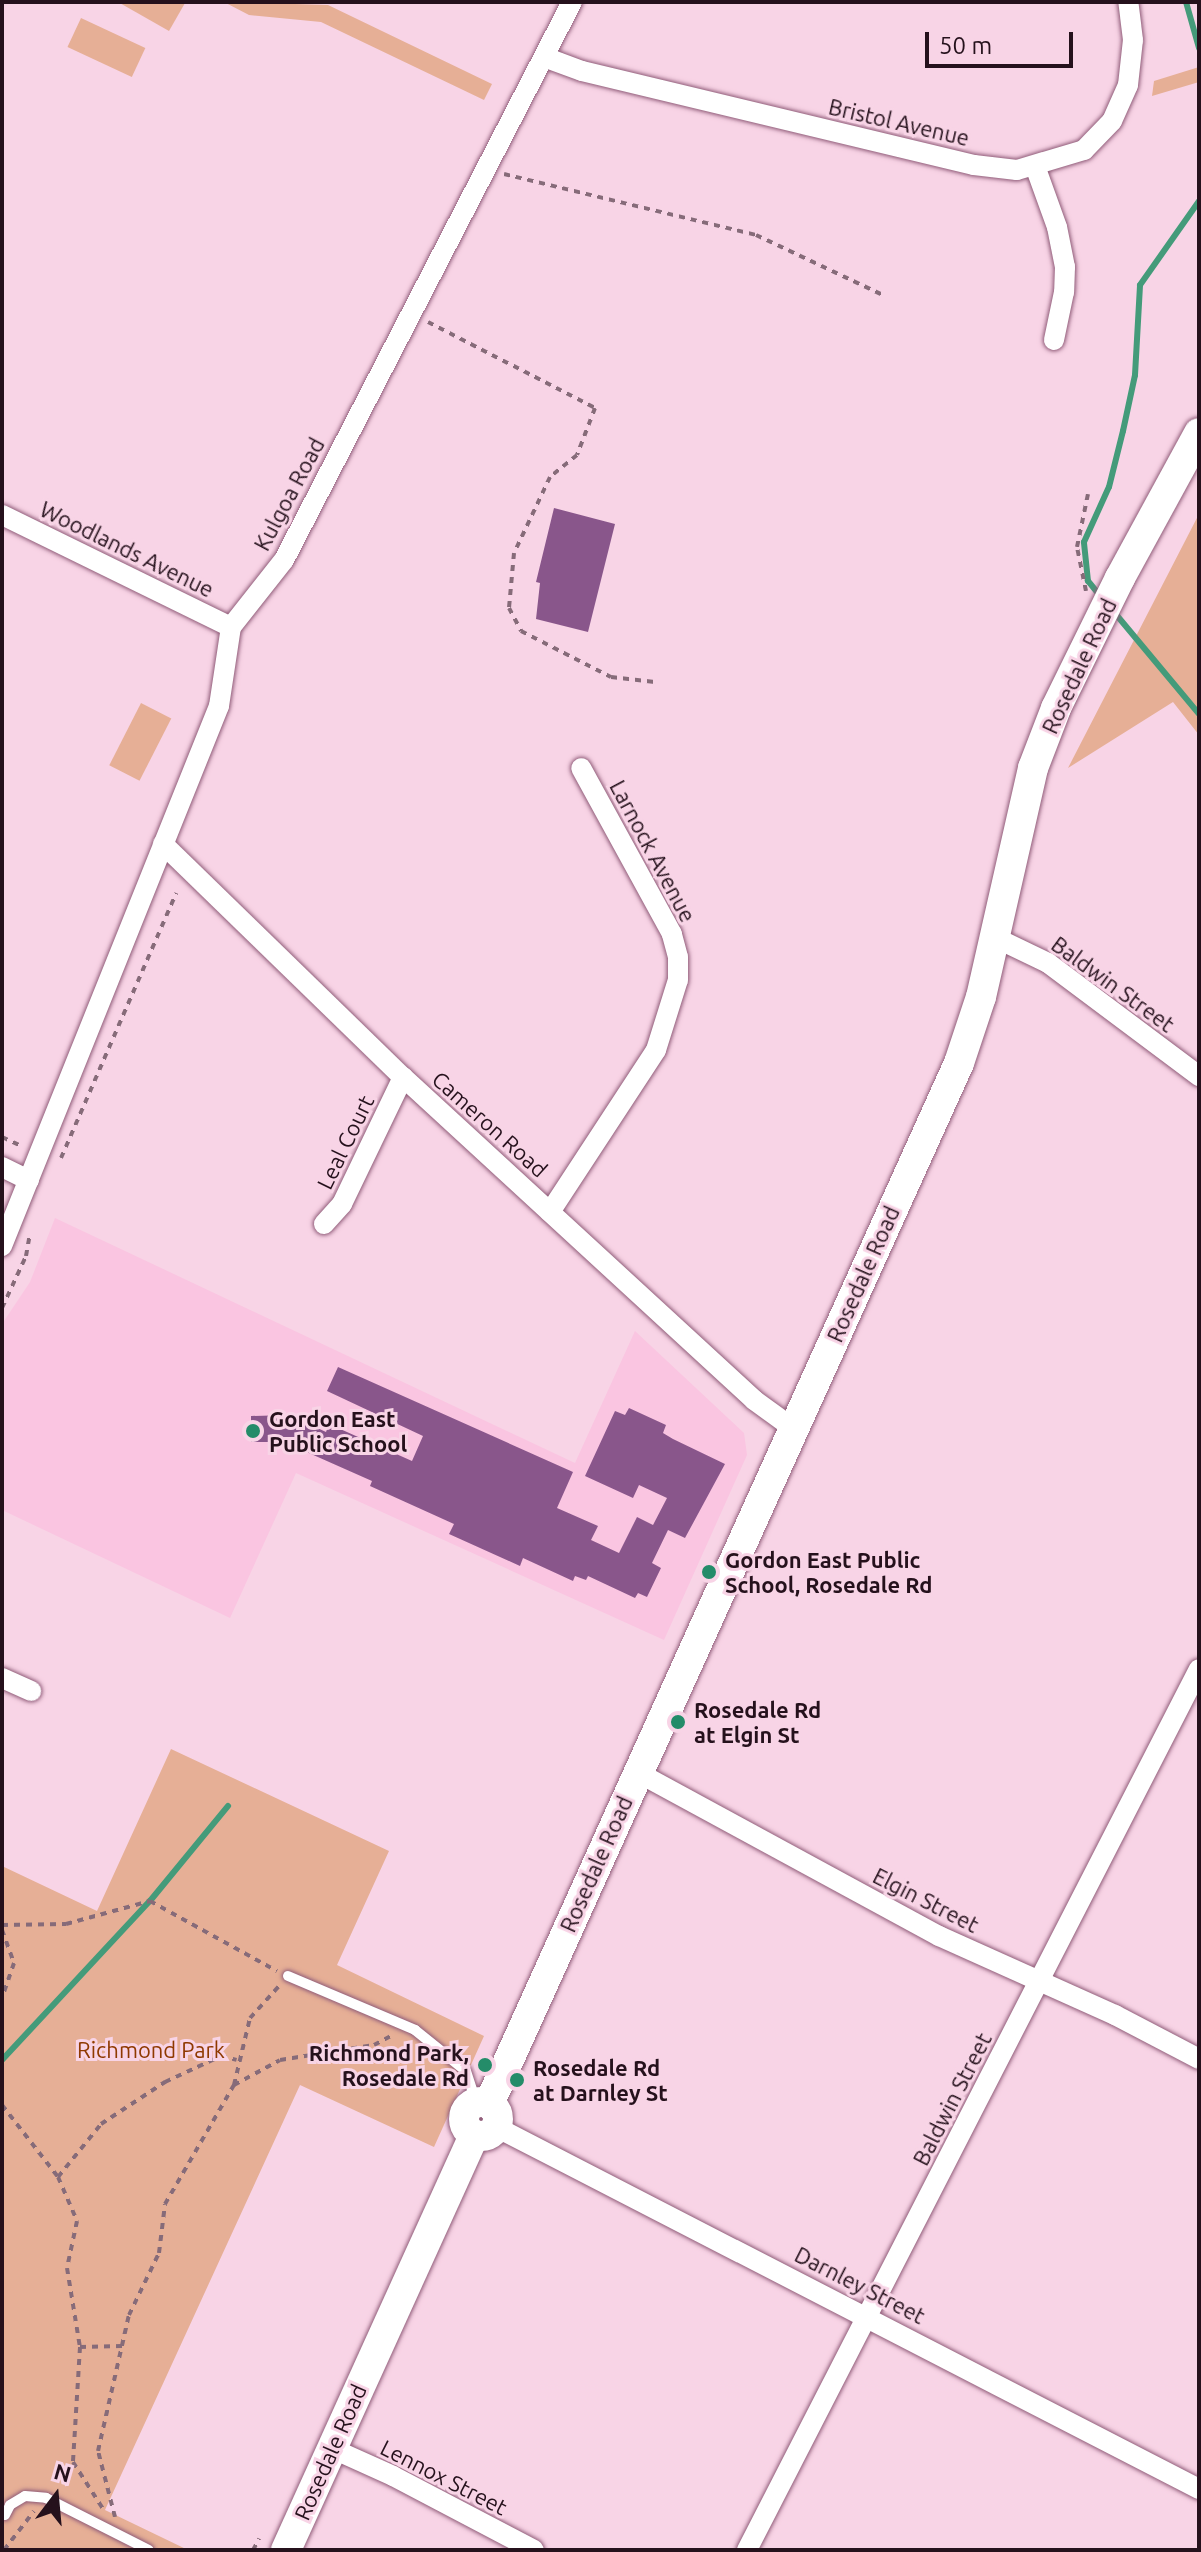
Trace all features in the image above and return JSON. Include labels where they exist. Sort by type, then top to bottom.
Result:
[{"type":"street","name":"Kulgoa Road","points":[[2,1246],[219,706],[231,627],[284,560],[572,2]]},
{"type":"street","name":"Bristol Avenue","points":[[544,57],[582,71],[974,165],[1017,170],[1084,150],[1112,121],[1128,85],[1133,40],[1128,2]]},
{"type":"street","points":[[1035,166],[1057,227],[1065,267],[1064,292],[1054,340]]},
{"type":"street","name":"Rosedale Road","points":[[272,2544],[331,2448],[484,2117],[971,1035],[1033,768],[1056,708],[1120,578],[1199,433]]},
{"type":"street","name":"Woodlands Avenue","points":[[2,515],[231,627]]},
{"type":"street","name":"Larnock Avenue","points":[[550,1212],[656,1050],[678,980],[678,957],[672,934],[581,768]]},
{"type":"street","name":"Cameron Road","points":[[163,844],[403,1077],[754,1400],[794,1429]]},
{"type":"street","name":"Baldwin Street","points":[[994,937],[1048,963],[1199,1076]]},
{"type":"street","name":"Leal Court","points":[[324,1224],[342,1204],[403,1077]]},
{"type":"street","points":[[2,1167],[29,1180]]},
{"type":"street","name":"Baldwin Street","points":[[747,2550],[1199,1669]]},
{"type":"street","points":[[2,1678],[31,1691]]},
{"type":"street","name":"Elgin Street","points":[[637,1772],[939,1936],[1199,2059]]},
{"type":"street","name":"Darnley Street","points":[[484,2117],[1199,2489]]},
{"type":"street","name":"Lennox Street","points":[[331,2448],[393,2476],[534,2550]]},
{"type":"lane","points":[[288,1976],[409,2027],[466,2071],[484,2117]]},
{"type":"lane","points":[[5,2515],[10,2505],[25,2496],[46,2498],[149,2550]]},
{"type":"path","points":[[486,169],[756,235],[883,295]]},
{"type":"path","points":[[411,313],[595,408],[577,455],[550,477],[514,553],[509,608],[521,631],[611,677],[655,682]]},
{"type":"path","points":[[1088,494],[1077,547],[1094,633]]},
{"type":"path","points":[[58,1164],[176,893]]},
{"type":"path","points":[[2,1137],[27,1149]]},
{"type":"path","points":[[2,1308],[26,1256],[32,1224]]},
{"type":"path","points":[[2,1997],[14,1963],[2,1928],[66,1924],[150,1901],[243,1955],[288,1976],[250,2018],[237,2060],[234,2085],[165,2204],[159,2253],[129,2315],[98,2451],[119,2535]]},
{"type":"path","points":[[234,2085],[280,2060],[374,2045],[409,2027]]},
{"type":"path","points":[[58,2177],[101,2124],[165,2082],[221,2056],[237,2060]]},
{"type":"path","points":[[2,2105],[58,2177],[77,2221],[67,2268],[80,2347],[73,2462],[119,2535]]},
{"type":"path","points":[[80,2347],[122,2346]]},
{"type":"path","points":[[4,2550],[13,2533],[46,2498]]},
{"type":"path","points":[[253,2550],[272,2544]]},
{"type":"shaded area","name":"Gordon East Public School","points":[[55,1218],[575,1463],[635,1331],[744,1433],[747,1455],[664,1640],[296,1473],[230,1618],[2,1510],[2,1324],[30,1282]]},
{"type":"green space","points":[[118,2],[184,2],[185,3],[169,31]]},
{"type":"green space","points":[[224,2],[328,5],[492,84],[484,100],[321,22],[249,15]]},
{"type":"green space","points":[[81,18],[145,48],[132,77],[67,47]]},
{"type":"green space","points":[[1199,67],[1199,82],[1152,96],[1154,81]]},
{"type":"green space","points":[[1199,514],[1199,735],[1173,702],[1068,768]]},
{"type":"green space","points":[[141,703],[171,718],[140,781],[109,765]]},
{"type":"green space","name":"Richmond Park","points":[[171,1749],[389,1851],[337,1965],[484,2036],[434,2147],[300,2085],[105,2510],[188,2550],[2,2550],[2,1866],[97,1911]]},
{"type":"building","points":[[554,508],[615,524],[588,632],[536,619],[540,583],[536,582]]},
{"type":"building","points":[[338,1367],[573,1472],[557,1508],[598,1526],[591,1540],[619,1553],[637,1517],[653,1525],[667,1498],[639,1485],[633,1498],[585,1476],[615,1411],[625,1415],[629,1408],[666,1425],[663,1433],[725,1464],[685,1538],[668,1530],[652,1563],[661,1568],[647,1597],[638,1593],[635,1598],[588,1576],[586,1580],[575,1576],[573,1581],[523,1558],[520,1566],[449,1534],[454,1524],[370,1486],[372,1481],[284,1442],[251,1442],[251,1416],[289,1415],[326,1432],[329,1424],[412,1461],[423,1436],[327,1391]]},
{"type":"waterway","points":[[1186,2],[1199,48]]},
{"type":"waterway","points":[[1101,597],[1088,581],[1084,542],[1109,487],[1123,431],[1135,375],[1140,285],[1199,201]]},
{"type":"waterway","points":[[1114,612],[1199,714]]},
{"type":"waterway","points":[[2,2060],[150,1901],[228,1806]]},
{"type":"place","name":"Gordon East Public School","points":[[253,1431]]},
{"type":"place","name":"Gordon East Public School, Rosedale Rd","points":[[709,1572]]},
{"type":"place","name":"Rosedale Rd at Elgin St","points":[[678,1722]]},
{"type":"place","name":"Richmond Park, Rosedale Rd","points":[[485,2065]]},
{"type":"place","name":"Rosedale Rd at Darnley St","points":[[517,2080]]}]
